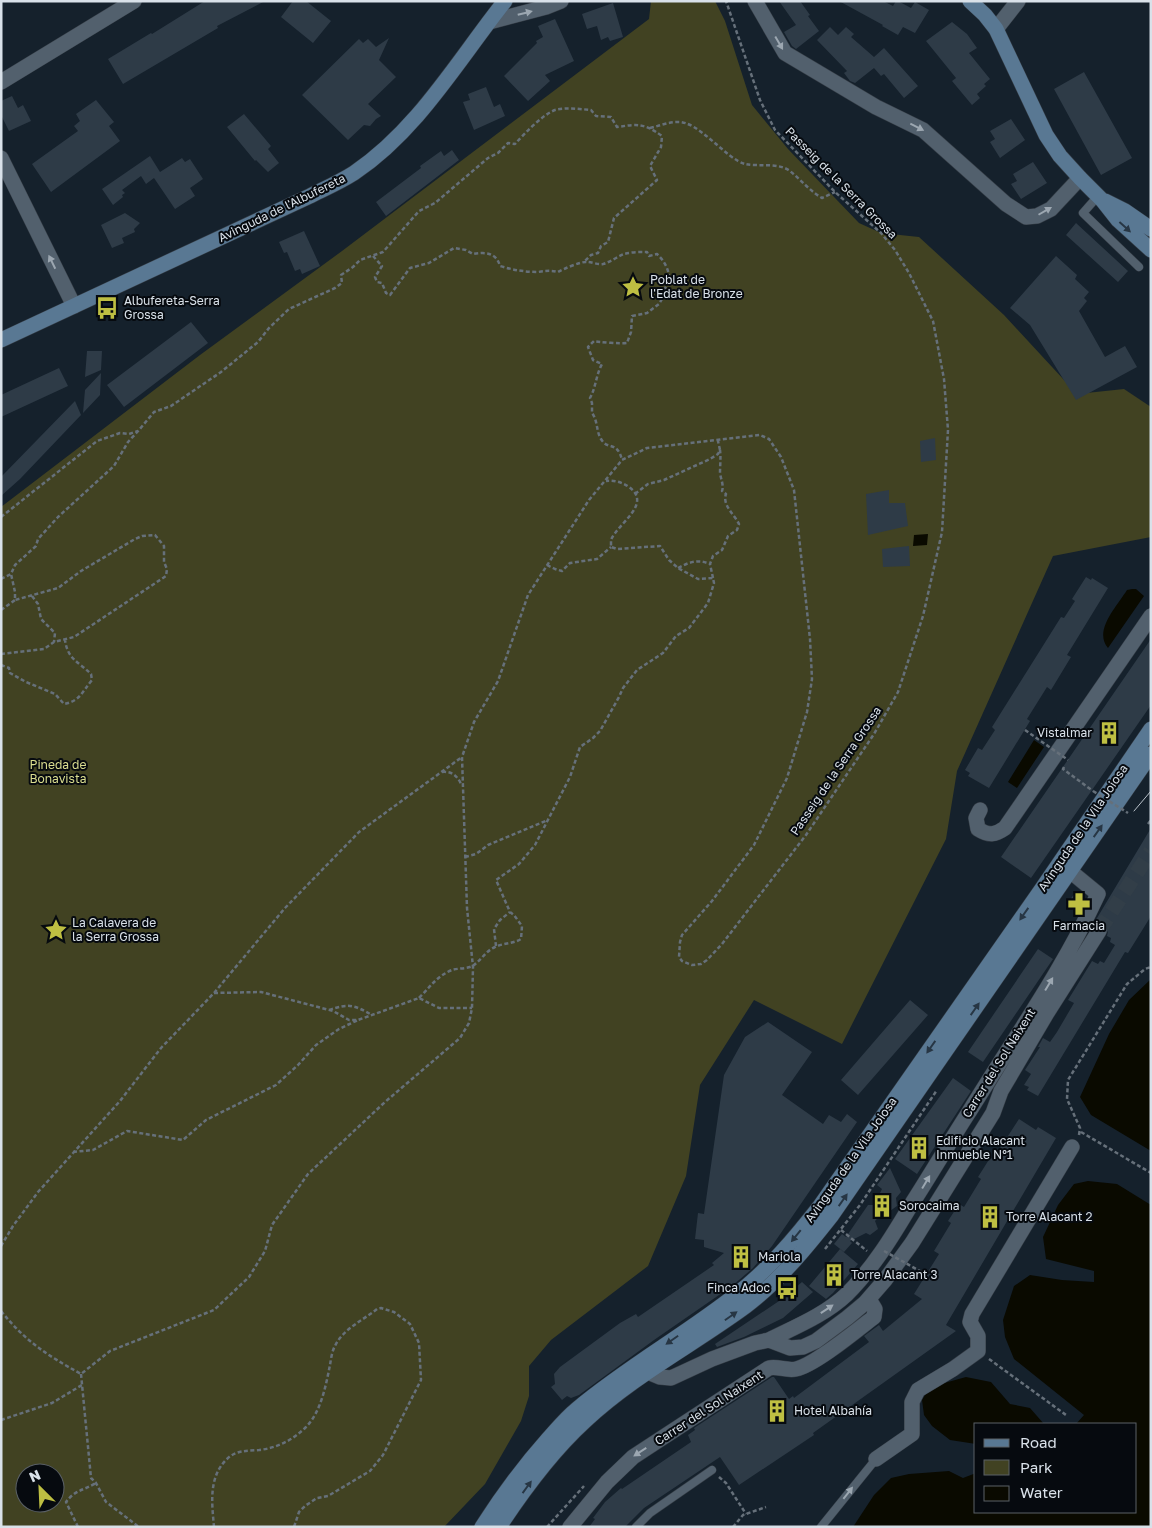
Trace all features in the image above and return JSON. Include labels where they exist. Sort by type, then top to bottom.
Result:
[{"type":"main road","name":"Avinguda de l'Albufereta","points":[[1,340],[310,196],[355,172],[387,146],[414,119],[505,1]]},
{"type":"main road","points":[[970,1],[996,29],[1046,135],[1080,178],[1101,198],[1118,220],[1151,250]]},
{"type":"main road","points":[[1101,198],[1125,211],[1151,229]]},
{"type":"main road","name":"Avinguda de la Vila Joiosa","points":[[499,1527],[541,1467],[585,1421],[648,1372],[747,1305],[781,1275],[804,1250],[832,1215],[1063,869],[1151,729]]},
{"type":"main road","name":"Avinguda de la Vila Joiosa","points":[[482,1527],[502,1496],[531,1459],[576,1410],[605,1386],[737,1294],[770,1265],[793,1240],[1063,869],[1151,754]]},
{"type":"street","points":[[1,82],[134,1]]},
{"type":"street","points":[[489,22],[546,8],[561,1]]},
{"type":"street","points":[[754,1],[785,53],[876,107],[923,130],[1006,204],[1026,216],[1037,216],[1051,209],[1080,178]]},
{"type":"street","points":[[996,29],[1018,1]]},
{"type":"street","points":[[1,158],[74,306]]},
{"type":"street","points":[[980,810],[976,818],[978,829],[986,834],[997,834],[1005,828],[1151,616]]},
{"type":"street","name":"Carrer del Sol Naixent","points":[[648,1372],[660,1377],[671,1378],[755,1343],[769,1340],[827,1309],[846,1294],[878,1253],[1081,932],[1098,894],[1063,869]]},
{"type":"street","name":"Carrer del Sol Naixent","points":[[803,1347],[816,1341],[865,1303],[885,1280],[917,1235],[993,1113],[1000,1091],[1100,931]]},
{"type":"street","points":[[876,1459],[912,1434],[912,1402],[918,1390],[954,1369],[978,1351],[978,1336],[970,1322],[972,1314],[1072,1148]]},
{"type":"street","name":"Carrer del Sol Naixent","points":[[570,1527],[607,1482],[633,1457],[768,1368],[794,1370],[803,1367],[838,1344],[874,1316],[875,1309],[872,1304],[865,1303]]},
{"type":"street","points":[[797,1326],[794,1337],[803,1347]]},
{"type":"street","points":[[769,1340],[790,1348],[803,1347]]},
{"type":"lane","points":[[1101,198],[1083,213],[1139,267]]},
{"type":"lane","points":[[821,1527],[876,1459]]},
{"type":"lane","points":[[636,1527],[650,1513],[712,1470]]},
{"type":"path","name":"Passeig de la Serra Grossa","points":[[718,441],[760,435],[769,439],[781,457],[790,479],[794,490],[810,639],[812,679],[807,712],[787,778],[754,845],[712,901],[682,935],[678,952],[682,962],[692,965],[701,964],[722,944],[806,835],[874,734],[898,692],[923,616],[942,532],[948,430],[944,379],[933,321],[909,273],[896,250],[881,233],[836,192],[775,130],[760,100],[727,2]]},
{"type":"path","points":[[15,600],[11,574],[15,565],[36,546],[38,539],[58,517],[114,466],[128,442],[154,412],[171,406],[199,388],[258,342],[269,328],[289,309],[336,288],[342,283],[340,275],[360,260],[372,255],[382,252],[419,211],[434,203],[508,143],[515,144],[554,110],[570,108],[590,110],[596,116],[611,117],[617,127],[638,124],[650,128],[662,136],[661,147],[650,166],[656,180],[614,218],[608,242],[601,246],[598,253],[591,255],[584,262],[558,272],[517,270],[500,266],[499,260],[493,255],[482,252],[473,254],[466,250],[454,248],[429,263],[410,268],[390,294],[386,293],[382,283],[377,282],[375,277],[382,266],[372,255]]},
{"type":"path","points":[[650,128],[678,122],[684,123],[713,140],[728,154],[744,164],[774,166],[790,171],[822,198],[836,192]]},
{"type":"path","points":[[584,262],[601,264],[625,254],[647,252],[649,256],[657,254],[668,268],[669,280],[662,299],[647,313],[632,316],[631,332],[627,344],[609,341],[601,344],[594,341],[588,347],[593,360],[602,364],[590,398],[599,438],[605,444],[614,446],[620,451],[622,460]]},
{"type":"path","points":[[1,517],[97,441],[120,433],[129,434],[140,430]]},
{"type":"path","points":[[73,1152],[93,1150],[127,1131],[183,1140],[206,1120],[276,1085],[298,1066],[316,1045],[339,1029],[358,1020],[419,998],[433,981],[452,970],[473,967],[485,954],[496,946],[514,943],[521,939],[522,926],[510,912],[496,880],[519,864],[535,845],[570,777],[580,747],[600,731],[623,688],[637,670],[663,653],[676,636],[689,628],[708,603],[714,583],[710,564],[713,556],[722,550],[728,536],[737,530],[739,524],[726,505],[724,500],[726,494],[722,491],[718,441],[647,448],[622,460],[589,500],[528,595],[498,681],[474,722],[462,757],[467,908],[473,967],[472,1008],[469,1023],[460,1038],[385,1102],[308,1174],[272,1225],[265,1251],[249,1277],[214,1310],[110,1351],[81,1374]]},
{"type":"path","points":[[635,494],[648,484],[664,480],[710,459],[718,454],[720,450]]},
{"type":"path","points":[[605,482],[614,480],[630,487],[637,498],[636,508],[611,540],[611,548]]},
{"type":"path","points":[[1,610],[15,600],[58,588],[81,571],[142,536],[154,535],[164,546],[166,576],[74,637],[54,642],[44,649],[1,654]]},
{"type":"path","points":[[547,564],[562,571],[570,563],[596,559],[611,548],[655,548],[660,546],[669,560],[678,568],[698,579],[713,578]]},
{"type":"path","points":[[678,568],[693,561],[710,564]]},
{"type":"path","points":[[1,579],[11,574]]},
{"type":"path","points":[[32,596],[38,604],[41,619],[55,633],[54,642]]},
{"type":"path","points":[[1,665],[9,668],[10,673],[17,678],[55,694],[64,704],[74,702],[92,680],[91,674],[74,661],[67,652],[65,640]]},
{"type":"path","points":[[1025,730],[1069,761],[1063,769],[1093,791],[1133,815]]},
{"type":"path","points":[[1,1246],[38,1192],[120,1101],[161,1048],[214,993],[285,908],[359,832],[462,757]]},
{"type":"path","points":[[440,773],[452,773],[456,776],[462,787]]},
{"type":"path","points":[[465,857],[476,854],[488,845],[549,819]]},
{"type":"path","points":[[1148,824],[1151,820]]},
{"type":"path","points":[[496,946],[494,929],[500,920],[510,912]]},
{"type":"path","points":[[1151,967],[1145,969],[1127,984],[1068,1080],[1067,1099],[1081,1132],[1151,1173]]},
{"type":"path","points":[[214,993],[261,992],[328,1010],[349,1020],[358,1020]]},
{"type":"path","points":[[419,998],[439,1008],[472,1008]]},
{"type":"path","points":[[328,1010],[339,1006],[356,1005],[372,1015]]},
{"type":"path","points":[[1072,1148],[1081,1132]]},
{"type":"path","points":[[840,1230],[878,1253],[927,1274]]},
{"type":"path","points":[[214,1527],[211,1487],[219,1469],[227,1458],[242,1450],[274,1447],[293,1439],[308,1426],[323,1397],[334,1347],[344,1332],[377,1309],[381,1308],[394,1312],[410,1324],[419,1343],[421,1380],[384,1455],[370,1471],[328,1496],[317,1498],[305,1506],[299,1512],[294,1527]]},
{"type":"path","points":[[1,1311],[18,1332],[50,1358],[81,1374]]},
{"type":"path","points":[[978,1351],[1066,1415]]},
{"type":"path","points":[[81,1374],[91,1478],[106,1502],[139,1527]]},
{"type":"path","points":[[1,1420],[52,1403],[82,1385]]},
{"type":"path","points":[[712,1470],[726,1483],[746,1514]]},
{"type":"path","points":[[78,1527],[66,1502],[74,1492],[96,1484]]},
{"type":"path","points":[[733,1527],[743,1515],[766,1507]]},
{"type":"green space","name":"Pineda de Bonavista","points":[[651,1],[715,1],[725,21],[752,105],[788,149],[859,223],[881,233],[919,237],[1004,315],[1077,394],[1124,389],[1151,407],[1151,537],[1053,556],[957,771],[946,839],[842,1044],[754,1000],[700,1085],[686,1176],[648,1266],[551,1340],[529,1366],[529,1396],[521,1421],[485,1484],[444,1527],[1,1527],[1,507],[200,355],[342,251],[649,19]]},
{"type":"water","points":[[928,534],[927,545],[913,546],[914,535]]},
{"type":"water","points":[[1136,589],[1144,596],[1108,648],[1103,634],[1105,626],[1127,590]]},
{"type":"water","points":[[1034,740],[1044,747],[1017,788],[1008,782]]},
{"type":"water","points":[[1151,979],[1151,1151],[1091,1115],[1080,1097],[1109,1034],[1129,1000]]},
{"type":"water","points":[[1088,1181],[1117,1184],[1151,1205],[1151,1527],[853,1527],[874,1495],[891,1478],[909,1474],[949,1471],[963,1478],[974,1474],[974,1513],[1137,1513],[1137,1423],[1077,1423],[1084,1415],[1014,1359],[1005,1337],[1003,1320],[1014,1286],[1030,1275],[1094,1282],[1094,1271],[1046,1259],[1043,1237],[1058,1205],[1074,1184]]},
{"type":"water","points":[[966,1377],[991,1382],[1010,1404],[1030,1408],[1043,1423],[974,1423],[974,1444],[950,1440],[932,1426],[924,1415],[922,1400],[930,1387]]},
{"type":"building","points":[[205,1],[265,1],[217,26],[218,28],[123,84],[108,59]]},
{"type":"building","points":[[293,1],[306,1],[331,21],[313,43],[281,17]]},
{"type":"building","points":[[779,1],[800,1],[819,31],[796,49],[792,46],[784,32],[796,25]]},
{"type":"building","points":[[839,1],[883,1],[893,6],[898,1],[911,8],[915,2],[929,10],[915,33],[903,27],[898,35]]},
{"type":"building","points":[[613,3],[623,37],[610,41],[608,37],[601,40],[597,26],[587,29],[582,14]]},
{"type":"building","points":[[555,19],[574,61],[545,75],[550,81],[528,101],[504,76],[537,43],[536,41],[543,37],[538,26]]},
{"type":"building","points":[[952,22],[967,34],[977,48],[969,53],[990,79],[984,84],[986,86],[977,94],[980,98],[972,105],[952,81],[956,78],[926,41]]},
{"type":"building","points":[[830,27],[838,35],[846,27],[854,34],[851,37],[874,57],[884,48],[918,86],[904,98],[884,74],[881,76],[874,68],[855,83],[850,81],[844,73],[847,71],[817,40]]},
{"type":"building","points":[[389,38],[379,60],[396,77],[368,104],[381,116],[370,126],[364,125],[348,140],[302,95],[359,39],[363,43],[368,39],[376,47]]},
{"type":"building","points":[[1084,72],[1132,158],[1101,175],[1054,89]]},
{"type":"building","points":[[486,87],[494,107],[500,104],[505,116],[474,130],[463,102],[470,100],[468,94]]},
{"type":"building","points":[[12,96],[18,108],[23,105],[31,121],[9,131],[1,115],[1,101]]},
{"type":"building","points":[[96,100],[114,122],[109,126],[120,141],[51,192],[32,164],[78,131],[74,126],[80,121],[76,114]]},
{"type":"building","points":[[244,114],[271,146],[268,149],[279,163],[268,172],[255,161],[227,127]]},
{"type":"building","points":[[1011,119],[1025,140],[1000,158],[990,142],[995,139],[990,131]]},
{"type":"building","points":[[452,150],[459,160],[386,216],[376,202],[441,151],[444,156]]},
{"type":"building","points":[[150,156],[160,172],[182,158],[185,162],[190,159],[203,179],[190,188],[195,196],[175,209],[154,178],[146,184],[141,176],[122,190],[125,193],[122,195],[123,197],[113,205],[102,189]]},
{"type":"building","points":[[1033,162],[1047,183],[1021,199],[1011,184],[1017,181],[1013,174]]},
{"type":"building","points":[[125,213],[140,223],[134,229],[135,232],[122,238],[124,243],[112,248],[101,225]]},
{"type":"building","points":[[1076,223],[1128,271],[1118,282],[1066,235]]},
{"type":"building","points":[[304,231],[320,266],[302,274],[300,269],[295,271],[287,252],[284,253],[279,242]]},
{"type":"building","points":[[1056,256],[1077,275],[1075,279],[1089,292],[1084,298],[1087,301],[1079,311],[1105,357],[1125,346],[1137,367],[1076,400],[1030,325],[1010,308]]},
{"type":"building","points":[[191,322],[208,343],[124,407],[107,385]]},
{"type":"building","points":[[87,351],[102,351],[101,370],[85,377]]},
{"type":"building","points":[[59,368],[68,386],[1,417],[1,395]]},
{"type":"building","points":[[101,373],[100,395],[83,413],[85,390]]},
{"type":"building","points":[[75,401],[81,415],[20,479],[1,496],[1,477]]},
{"type":"building","points":[[935,438],[936,460],[921,462],[920,441]]},
{"type":"building","points":[[889,490],[889,503],[905,503],[908,526],[868,535],[866,494]]},
{"type":"building","points":[[909,546],[910,566],[883,567],[882,549]]},
{"type":"building","name":"Vistalmar","points":[[1086,577],[1091,580],[1092,578],[1108,588],[1067,655],[1071,657],[1051,690],[1047,687],[1027,719],[1030,721],[989,788],[968,776],[970,773],[965,770],[978,748],[982,750],[995,730],[992,727],[1061,617],[1064,618],[1075,601],[1072,599]]},
{"type":"building","name":"Vistalmar","points":[[1151,639],[1151,705],[1031,878],[1001,857]]},
{"type":"building","points":[[1151,828],[1151,916],[1128,953],[1125,952],[1038,1096],[1027,1090],[1029,1087],[1024,1085],[1031,1074],[1025,1070],[1040,1047],[1038,1047],[1043,1038],[1050,1042],[1057,1032],[1074,1003],[1068,1000],[1092,961],[1098,964],[1100,961],[1104,963],[1115,945],[1110,942],[1111,938],[1107,936],[1107,926],[1100,922],[1094,923]]},
{"type":"building","name":"Farmacia","points":[[1075,893],[1085,899],[1078,913],[1066,905]]},
{"type":"building","points":[[1038,949],[1053,959],[983,1062],[968,1052]]},
{"type":"building","points":[[910,1000],[928,1015],[858,1095],[841,1080]]},
{"type":"building","points":[[768,1022],[812,1052],[782,1095],[823,1124],[829,1115],[841,1122],[847,1114],[857,1122],[772,1246],[753,1268],[732,1286],[579,1395],[571,1398],[567,1396],[562,1400],[551,1387],[555,1384],[554,1374],[560,1367],[620,1323],[636,1314],[638,1317],[714,1265],[712,1263],[724,1253],[704,1247],[704,1240],[695,1239],[698,1213],[704,1214],[724,1075],[745,1037]]},
{"type":"building","points":[[953,1078],[971,1091],[917,1174],[895,1159]]},
{"type":"building","name":"Hotel Albahía","points":[[1019,1119],[1036,1130],[1038,1127],[1056,1138],[946,1325],[956,1331],[813,1433],[814,1435],[739,1485],[720,1457],[644,1508],[625,1527],[589,1527],[605,1502],[621,1488],[691,1442],[688,1435],[695,1430],[694,1428],[772,1377],[774,1377],[789,1399],[793,1396],[794,1398],[869,1342],[864,1336],[879,1325],[883,1331],[922,1299],[914,1294],[939,1254],[934,1251],[951,1223],[948,1221],[959,1204],[964,1207],[981,1179],[978,1177],[990,1158],[993,1159]]},
{"type":"building","name":"Sorocaima","points":[[890,1168],[901,1192],[896,1198],[897,1206],[890,1211],[886,1209],[875,1221],[878,1229],[870,1235],[866,1233],[850,1241],[852,1243],[844,1252],[834,1244],[842,1234],[846,1237],[868,1205],[874,1205],[882,1189],[877,1185]]},
{"type":"building","name":"Torre Alacant 3","points":[[840,1249],[858,1264],[826,1299],[809,1286]]},
{"type":"building","points":[[802,1282],[813,1292],[783,1318],[744,1337],[717,1347],[715,1344],[782,1299]]},
{"type":"tunnel","points":[[1099,931],[1151,851]]},
{"type":"tram line","points":[[1134,811],[1151,791]]},
{"type":"place","name":"Poblat de l'Edat de Bronze","points":[[633,287]]},
{"type":"place","name":"Albufereta-Serra Grossa","points":[[107,308]]},
{"type":"place","name":"Vistalmar","points":[[1109,733]]},
{"type":"place","name":"Farmacia","points":[[1079,904]]},
{"type":"place","name":"La Calavera de la Serra Grossa","points":[[56,930]]},
{"type":"place","name":"Edificio Alacant Inmueble N°1","points":[[919,1148]]},
{"type":"place","name":"Sorocaima","points":[[882,1206]]},
{"type":"place","name":"Torre Alacant 2","points":[[990,1217]]},
{"type":"place","name":"Mariola","points":[[741,1257]]},
{"type":"place","name":"Torre Alacant 3","points":[[834,1275]]},
{"type":"place","name":"Finca Adoc","points":[[787,1288]]},
{"type":"place","name":"Hotel Albahía","points":[[777,1411]]}]
